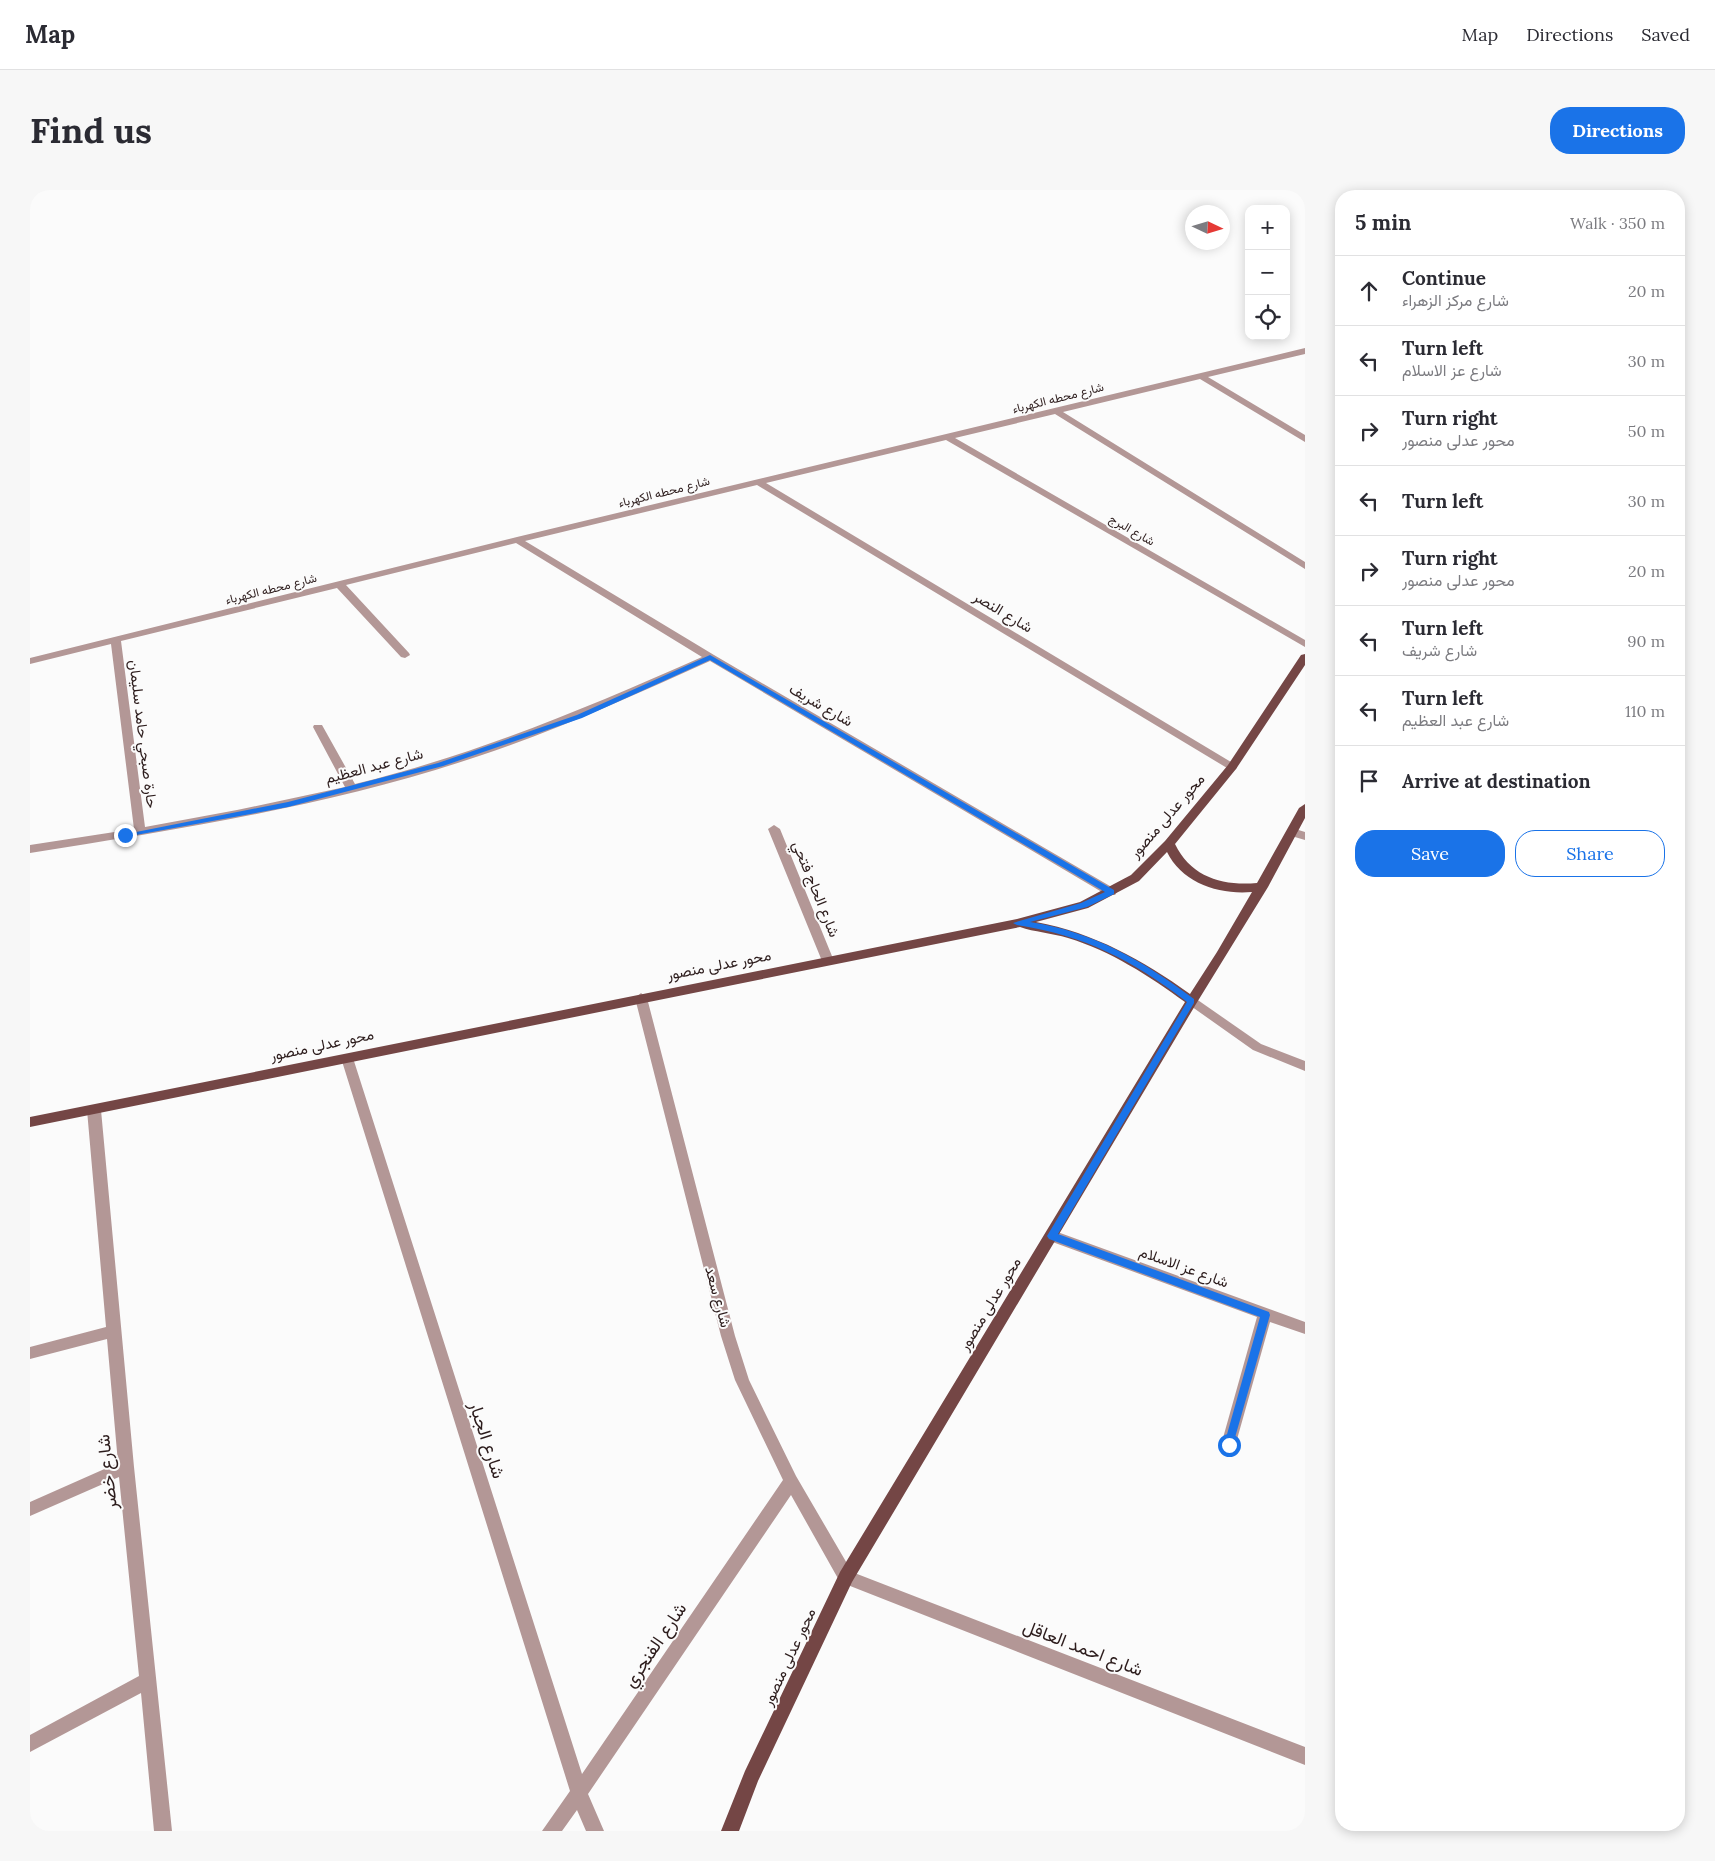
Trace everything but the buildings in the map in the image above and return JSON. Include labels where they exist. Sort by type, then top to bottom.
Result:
[{"type":"main road","name":"محور عدلى منصور","points":[[30,1122],[1017,923],[1075,908],[1111,892],[1135,878],[1169,844],[1232,768],[1305,657]]},
{"type":"main road","name":"محور عدلى منصور","points":[[730,1831],[751,1777],[846,1577],[1192,1001],[1262,887],[1298,834],[1305,808]]},
{"type":"main road","points":[[1169,844],[1174,858],[1185,870],[1202,880],[1221,887],[1243,889],[1262,887]]},
{"type":"main road","points":[[1017,923],[1046,927],[1102,945],[1153,972],[1192,1001]]},
{"type":"street","points":[[1299,190],[1305,194]]},
{"type":"street","name":"شارع محطه الكهرباء","points":[[30,661],[518,540],[1058,412],[1305,351]]},
{"type":"street","points":[[1202,376],[1305,439]]},
{"type":"street","points":[[1058,412],[1305,566]]},
{"type":"street","name":"شارع البرج","points":[[947,437],[1305,644]]},
{"type":"street","name":"شارع النصر","points":[[758,482],[1232,768]]},
{"type":"street","name":"شارع شريف","points":[[518,540],[710,657],[1111,892]]},
{"type":"street","points":[[339,584],[405,655]]},
{"type":"street","name":"حارة صبحي حامد سليمان","points":[[116,640],[140,832]]},
{"type":"street","name":"شارع عبد العظيم","points":[[30,849],[140,832],[288,805],[440,764],[580,716],[710,657]]},
{"type":"street","points":[[318,727],[351,788]]},
{"type":"street","name":"شارع الحاج فتحي","points":[[774,830],[828,960]]},
{"type":"street","name":"شارع سعد","points":[[641,998],[728,1336],[742,1380],[791,1481],[846,1577]]},
{"type":"street","points":[[1192,1001],[1257,1047],[1305,1066]]},
{"type":"street","name":"شارع الجبار","points":[[348,1058],[579,1793],[595,1831]]},
{"type":"street","name":"شارع خضر","points":[[94,1110],[146,1681],[163,1831]]},
{"type":"street","name":"شارع عز الاسلام","points":[[1052,1236],[1305,1328]]},
{"type":"street","points":[[1229,1445],[1265,1315]]},
{"type":"street","points":[[30,1353],[113,1331]]},
{"type":"street","points":[[30,1509],[126,1467]]},
{"type":"street","name":"شارع الفنجري","points":[[551,1831],[579,1793],[791,1481]]},
{"type":"street","name":"شارع احمد العاقل","points":[[846,1577],[1305,1756]]},
{"type":"street","points":[[30,1744],[146,1681]]},
{"type":"route","points":[[125,835],[288,805],[440,764],[580,716],[710,657],[1111,892],[1084,905],[1017,923],[1046,927],[1102,945],[1128,957],[1153,972],[1192,1001],[1052,1236],[1265,1315],[1229,1445]]}]
